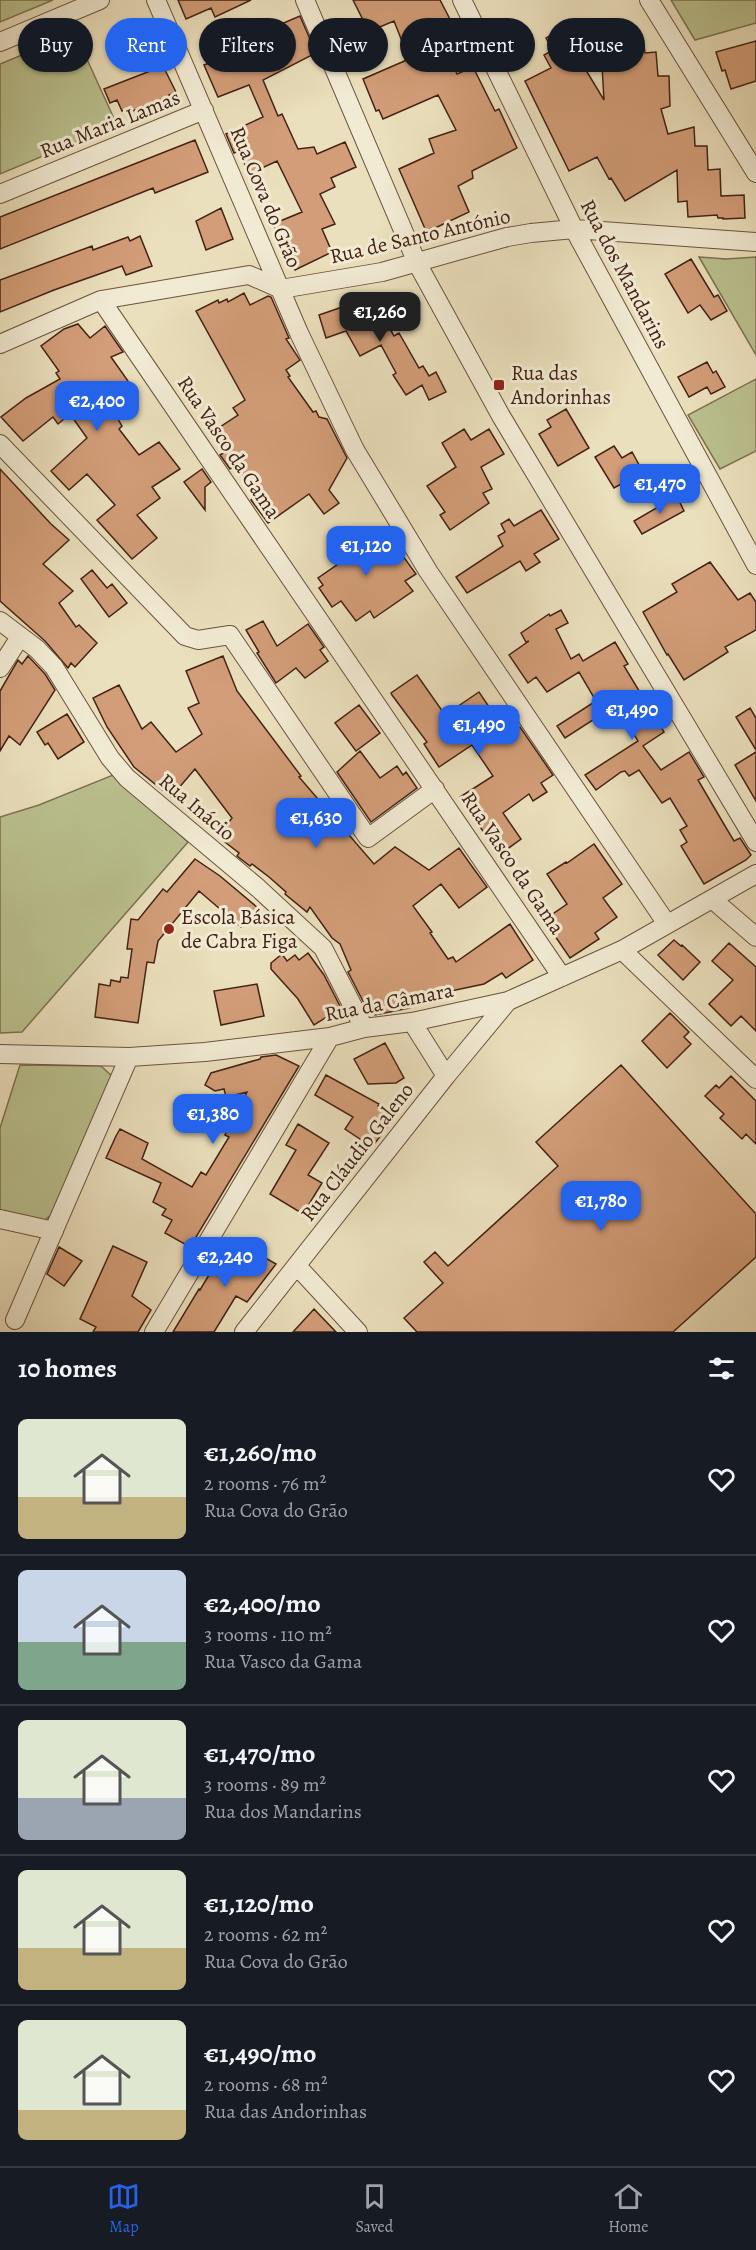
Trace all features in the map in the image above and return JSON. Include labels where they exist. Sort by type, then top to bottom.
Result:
[{"type":"street","points":[[0,42],[100,0]]},
{"type":"street","name":"Rua Cova do Grão","points":[[156,0],[280,289],[355,450],[416,551],[668,924]]},
{"type":"street","points":[[305,0],[417,263],[501,416],[756,842]]},
{"type":"street","name":"Rua dos Mandarins","points":[[462,0],[574,229],[756,565]]},
{"type":"street","points":[[649,0],[756,173]]},
{"type":"street","name":"Rua Maria Lamas","points":[[0,194],[204,110]]},
{"type":"street","name":"Rua de Santo António","points":[[280,289],[382,272],[507,237],[574,229],[756,242]]},
{"type":"street","points":[[0,344],[101,300],[249,275],[280,289]]},
{"type":"street","name":"Rua Vasco da Gama","points":[[101,300],[562,976]]},
{"type":"street","points":[[0,444],[185,636],[198,640],[230,635],[368,838],[435,789]]},
{"type":"street","name":"Rua Inácio","points":[[0,621],[37,649],[54,667],[110,758],[127,778],[258,888],[323,948],[364,1028]]},
{"type":"street","points":[[0,668],[20,637]]},
{"type":"street","name":"Rua da Câmara","points":[[0,1054],[129,1057],[205,1052],[330,1037],[364,1028],[412,1022],[508,1001],[622,950],[756,874]]},
{"type":"street","points":[[712,899],[756,937]]},
{"type":"street","points":[[622,950],[756,1079]]},
{"type":"street","name":"Rua Cláudio Galeno","points":[[244,1332],[508,1001]]},
{"type":"street","points":[[412,1022],[446,1076]]},
{"type":"street","points":[[154,1332],[330,1037]]},
{"type":"street","points":[[15,1320],[129,1057]]},
{"type":"street","points":[[0,1219],[54,1231]]},
{"type":"street","points":[[297,1266],[358,1332]]},
{"type":"green space","points":[[0,0],[53,0],[0,22]]},
{"type":"green space","points":[[671,0],[756,0],[756,23],[695,40]]},
{"type":"green space","points":[[18,57],[18,72],[93,72],[117,125],[0,174],[0,64]]},
{"type":"green space","points":[[699,257],[726,259],[756,257],[756,355]]},
{"type":"green space","points":[[756,379],[756,451],[720,469],[688,415]]},
{"type":"green space","points":[[113,775],[188,842],[22,1032],[0,1033],[0,817],[39,805]]},
{"type":"green space","points":[[20,1065],[101,1066],[114,1078],[54,1212],[44,1221],[0,1212],[0,1128]]},
{"type":"building","points":[[178,0],[251,0],[215,17],[211,8],[186,18]]},
{"type":"building","points":[[353,0],[440,0],[449,18],[400,18],[400,36],[394,21],[388,24],[388,18],[362,18]]},
{"type":"building","points":[[300,16],[308,34],[308,57],[296,63],[296,18]]},
{"type":"building","points":[[756,41],[756,81],[731,89],[716,52]]},
{"type":"building","points":[[656,52],[658,76],[669,76],[670,106],[661,109],[668,134],[694,127],[695,146],[707,146],[708,170],[720,169],[721,196],[744,195],[745,218],[723,219],[718,218],[717,215],[688,217],[687,201],[678,202],[677,170],[625,201],[597,157],[569,171],[525,81],[547,70],[547,72],[587,72],[604,100],[602,72],[645,72],[645,53]]},
{"type":"building","points":[[400,63],[400,72],[456,72],[457,74],[476,72],[495,111],[499,109],[517,148],[472,171],[473,178],[458,186],[469,212],[426,231],[399,169],[434,153],[429,139],[456,130],[438,95],[383,119],[379,110],[376,111],[363,79],[379,72],[388,72],[388,68]]},
{"type":"building","points":[[148,72],[166,72],[176,92],[130,112],[128,108],[122,111],[117,100],[110,103],[104,89]]},
{"type":"building","points":[[207,72],[279,72],[263,80],[278,116],[282,114],[298,149],[314,147],[317,154],[345,142],[356,167],[331,178],[335,187],[320,194],[335,224],[322,229],[332,252],[295,270],[273,224],[302,212],[277,161],[249,174],[239,151],[234,153],[226,134],[263,117],[249,85],[218,97]]},
{"type":"building","points":[[195,140],[208,172],[155,193],[153,188],[0,249],[0,217]]},
{"type":"building","points":[[221,208],[233,239],[206,250],[196,221]]},
{"type":"building","points":[[140,236],[152,266],[126,275],[122,266],[0,312],[0,280],[92,246],[93,250],[128,237],[130,241]]},
{"type":"building","points":[[691,259],[714,297],[718,295],[727,311],[711,320],[700,305],[688,313],[665,274]]},
{"type":"building","points":[[244,293],[250,305],[268,296],[271,297],[289,338],[286,339],[300,360],[286,370],[290,376],[288,377],[313,412],[316,411],[319,417],[327,419],[347,458],[329,490],[339,503],[324,514],[309,494],[268,523],[251,500],[257,495],[235,465],[230,469],[220,455],[225,452],[211,433],[238,415],[233,408],[245,400],[196,311],[218,300],[219,303],[227,299],[228,302]]},
{"type":"building","points":[[369,293],[394,336],[399,333],[419,368],[423,366],[429,376],[436,372],[446,392],[429,400],[422,385],[406,395],[393,375],[396,373],[381,345],[360,356],[346,331],[326,338],[319,315],[348,305]]},
{"type":"building","points":[[78,324],[90,338],[105,326],[123,352],[111,357],[128,381],[113,392],[125,415],[118,419],[122,426],[119,429],[139,455],[159,442],[180,469],[152,487],[160,498],[137,515],[157,538],[132,559],[97,520],[115,505],[87,474],[69,490],[51,471],[87,438],[70,414],[58,424],[53,417],[23,441],[1,417],[26,398],[60,379],[56,373],[59,371],[41,346],[64,329]]},
{"type":"building","points":[[707,362],[713,373],[716,371],[725,387],[711,394],[707,387],[689,397],[678,377]]},
{"type":"building","points":[[566,409],[589,448],[558,466],[539,434],[551,427],[547,420]]},
{"type":"building","points":[[464,429],[471,440],[489,429],[504,454],[481,467],[492,489],[483,493],[489,503],[450,530],[440,515],[445,512],[427,486],[456,467],[442,443]]},
{"type":"building","points":[[614,446],[622,458],[632,452],[643,472],[614,488],[595,457]]},
{"type":"building","points":[[0,469],[69,540],[43,564],[73,591],[59,603],[76,627],[79,625],[97,643],[75,667],[71,663],[68,668],[45,641],[0,601]]},
{"type":"building","points":[[202,469],[211,482],[205,487],[205,510],[184,482]]},
{"type":"building","points":[[677,496],[684,511],[642,534],[634,521]]},
{"type":"building","points":[[541,510],[559,539],[534,554],[540,562],[526,571],[520,561],[467,593],[456,577],[503,546],[498,536],[505,532],[501,524],[509,519],[514,526]]},
{"type":"building","points":[[352,529],[370,552],[390,538],[416,574],[405,581],[413,591],[374,618],[370,611],[356,621],[341,601],[332,607],[319,588],[323,585],[318,578],[341,562],[329,547]]},
{"type":"building","points":[[710,562],[738,600],[750,593],[756,602],[756,630],[725,647],[728,652],[684,680],[643,612],[677,592],[672,584]]},
{"type":"building","points":[[92,570],[107,588],[112,584],[127,603],[109,617],[81,579]]},
{"type":"building","points":[[561,610],[568,623],[556,629],[571,659],[579,654],[583,661],[615,642],[628,664],[624,666],[664,732],[643,746],[661,770],[689,752],[704,777],[698,780],[734,841],[740,838],[751,855],[746,860],[704,884],[681,846],[687,842],[680,830],[687,826],[670,798],[662,803],[639,770],[629,776],[625,771],[621,772],[596,790],[585,775],[638,741],[616,705],[565,738],[557,726],[596,701],[579,672],[547,692],[536,677],[528,683],[509,655],[529,641],[526,642],[521,633],[549,614],[550,616]]},
{"type":"building","points":[[263,621],[277,646],[308,624],[324,647],[320,650],[328,661],[305,678],[296,668],[276,683],[246,630]]},
{"type":"building","points":[[28,656],[45,674],[55,690],[20,745],[9,736],[0,751],[0,691],[18,660],[22,664]]},
{"type":"building","points":[[223,656],[237,691],[301,776],[299,777],[374,864],[395,847],[429,870],[459,848],[487,887],[459,908],[441,884],[413,906],[448,959],[453,957],[456,962],[510,924],[533,960],[506,978],[502,973],[484,984],[405,1004],[409,1008],[375,1015],[371,1009],[368,1011],[348,972],[351,970],[340,944],[332,938],[310,907],[307,912],[269,877],[237,856],[239,853],[221,839],[229,830],[225,827],[232,818],[195,769],[171,797],[134,767],[107,727],[93,698],[119,685],[142,729],[151,722],[176,752],[202,734],[188,708],[199,703],[186,671]]},
{"type":"building","points":[[417,675],[445,715],[479,692],[508,735],[520,727],[553,775],[541,783],[547,792],[533,801],[529,794],[503,813],[521,839],[499,855],[460,797],[493,776],[472,745],[439,767],[424,744],[427,742],[391,693]]},
{"type":"building","points":[[359,705],[380,733],[356,751],[335,723]]},
{"type":"building","points":[[750,708],[756,718],[756,750],[736,717]]},
{"type":"building","points":[[67,714],[84,742],[58,759],[48,743],[45,745],[37,732]]},
{"type":"building","points":[[360,751],[380,778],[397,766],[403,775],[406,772],[417,788],[371,822],[337,772]]},
{"type":"building","points":[[756,752],[756,801],[735,765]]},
{"type":"building","points":[[594,844],[622,884],[603,898],[617,917],[595,933],[599,939],[570,958],[544,920],[567,904],[547,874]]},
{"type":"building","points":[[195,859],[220,876],[258,908],[241,927],[199,891],[158,941],[154,963],[147,962],[138,1023],[95,1017],[99,984],[110,986],[111,980],[120,982],[121,977],[128,978],[132,949],[127,949],[131,919],[138,920],[163,889],[167,892]]},
{"type":"building","points":[[674,940],[700,962],[683,980],[658,955]]},
{"type":"building","points":[[729,943],[756,967],[756,1031],[741,1016],[731,1026],[709,1004],[733,980],[712,961]]},
{"type":"building","points":[[308,953],[324,975],[341,1008],[314,1025],[298,999],[271,969],[271,963],[282,954],[287,961],[295,955],[299,960]]},
{"type":"building","points":[[257,984],[264,1016],[221,1025],[214,991]]},
{"type":"building","points":[[670,1013],[689,1032],[684,1037],[691,1044],[667,1068],[642,1041]]},
{"type":"building","points":[[385,1043],[404,1078],[396,1083],[368,1084],[354,1059]]},
{"type":"building","points":[[276,1055],[299,1066],[190,1247],[165,1233],[172,1220],[162,1215],[166,1209],[153,1202],[161,1183],[106,1158],[120,1129],[148,1143],[142,1159],[192,1187],[201,1172],[206,1175],[229,1137],[225,1135],[247,1092],[226,1097],[224,1089],[215,1091],[205,1085],[211,1073],[261,1057]]},
{"type":"building","points":[[621,1065],[756,1214],[756,1257],[673,1332],[417,1332],[404,1318],[443,1283],[424,1262],[435,1252],[448,1266],[558,1166],[536,1142]]},
{"type":"building","points":[[326,1075],[379,1104],[378,1106],[395,1117],[372,1147],[345,1129],[353,1117],[315,1095]]},
{"type":"building","points":[[731,1076],[756,1101],[756,1144],[746,1134],[742,1139],[720,1118],[724,1114],[705,1096],[716,1085],[719,1088]]},
{"type":"building","points":[[298,1124],[329,1143],[308,1175],[322,1183],[303,1214],[270,1194],[296,1150],[286,1145]]},
{"type":"building","points":[[231,1238],[276,1264],[247,1302],[236,1296],[214,1332],[173,1332],[200,1290]]},
{"type":"building","points":[[113,1246],[147,1262],[132,1296],[151,1310],[138,1332],[93,1332],[96,1327],[80,1319]]},
{"type":"building","points":[[59,1247],[82,1261],[64,1286],[47,1274]]},
{"type":"building","points":[[314,1309],[336,1332],[293,1332]]},
{"type":"place","name":"Rua das Andorinhas","points":[[499,385]]},
{"type":"place","name":"Escola Básica de Cabra Figa","points":[[169,929]]}]
